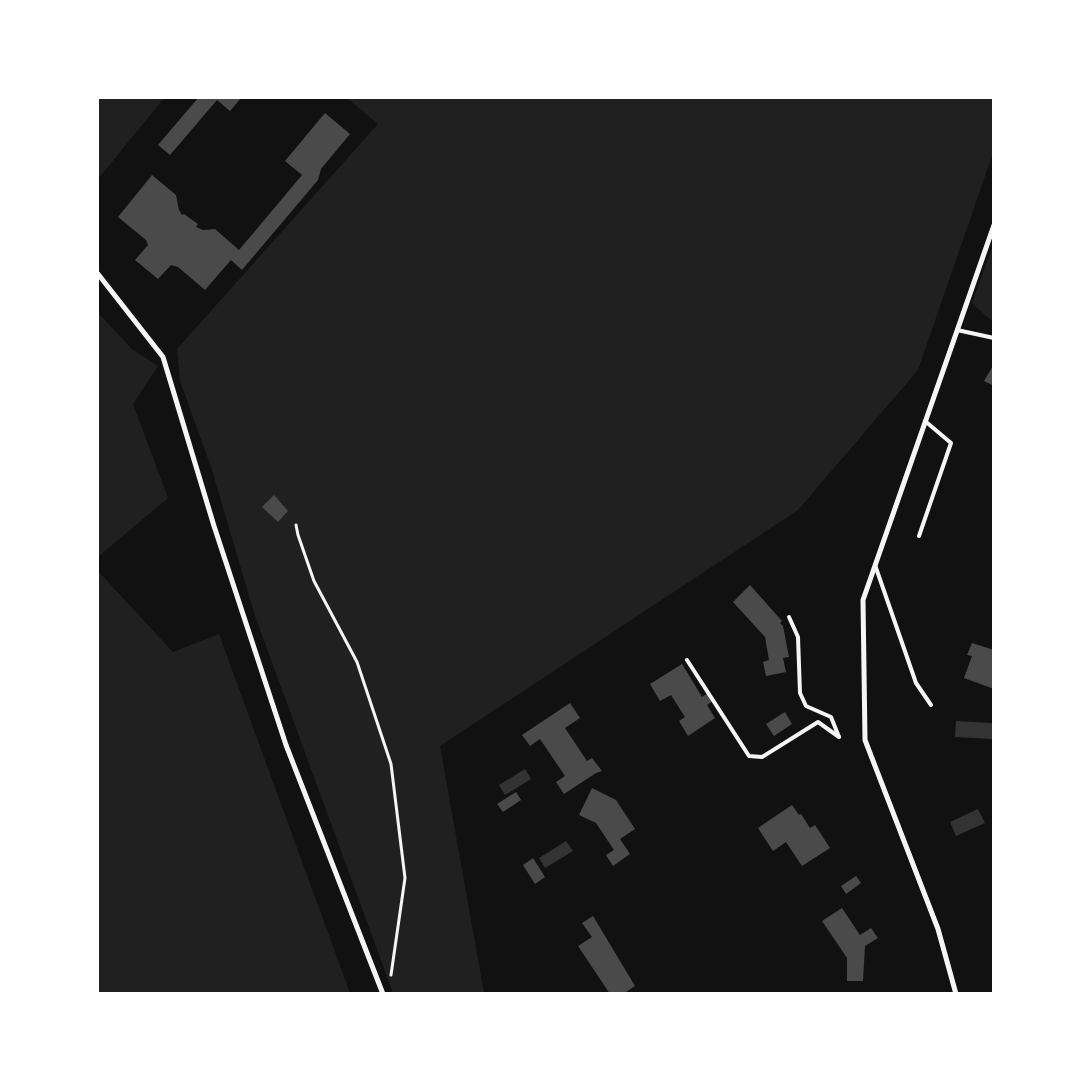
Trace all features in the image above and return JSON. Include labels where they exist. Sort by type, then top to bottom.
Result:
[{"type":"street","points":[[956,994],[938,929],[865,740],[863,600],[994,225]]},
{"type":"street","points":[[98,274],[163,357],[214,526],[286,745],[383,994]]},
{"type":"lane","points":[[957,330],[994,338]]},
{"type":"lane","points":[[919,536],[951,443],[925,421]]},
{"type":"lane","points":[[876,565],[916,684],[931,705]]},
{"type":"lane","points":[[687,660],[749,756],[762,757],[818,722],[839,737],[831,717],[806,706],[800,694],[798,637],[789,617]]},
{"type":"path","points":[[296,526],[314,581],[357,662],[391,764],[405,878],[390,972],[391,979]]},
{"type":"shaded area","points":[[98,98],[164,98],[98,179]]},
{"type":"shaded area","points":[[347,98],[993,98],[993,153],[918,370],[798,510],[440,746],[484,993],[393,993],[255,616],[211,467],[180,381],[177,349],[378,124]]},
{"type":"shaded area","points":[[993,245],[993,322],[972,303]]},
{"type":"shaded area","points":[[98,313],[133,350],[158,366],[133,404],[168,498],[98,557]]},
{"type":"shaded area","points":[[98,571],[173,652],[219,634],[350,993],[98,993]]},
{"type":"shaded area","points":[[956,721],[992,723],[992,739],[955,737]]},
{"type":"shaded area","points":[[525,769],[531,779],[505,795],[499,785]]},
{"type":"shaded area","points":[[978,809],[985,823],[956,836],[950,822]]},
{"type":"shaded area","points":[[566,841],[573,851],[545,868],[539,858]]},
{"type":"building","points":[[198,98],[241,98],[230,111],[217,100],[170,155],[158,145]]},
{"type":"building","points":[[325,113],[350,134],[321,169],[318,180],[242,270],[231,260],[205,290],[178,267],[171,265],[158,279],[135,260],[148,245],[146,240],[118,217],[152,175],[176,195],[182,215],[184,214],[198,224],[196,227],[203,230],[215,229],[239,250],[302,175],[285,161]]},
{"type":"building","points":[[994,364],[994,386],[984,381]]},
{"type":"building","points":[[274,495],[288,511],[278,522],[262,507]]},
{"type":"building","points":[[750,585],[782,621],[780,623],[783,626],[789,657],[783,658],[786,672],[766,676],[763,662],[769,660],[765,637],[733,602]]},
{"type":"building","points":[[972,643],[994,650],[994,689],[964,678],[972,656],[967,655]]},
{"type":"building","points":[[682,664],[702,697],[708,693],[713,701],[707,705],[715,718],[688,736],[679,721],[685,717],[671,695],[660,701],[650,684]]},
{"type":"building","points":[[570,703],[580,718],[565,728],[587,761],[592,758],[602,771],[564,794],[556,782],[565,776],[540,739],[530,746],[522,735]]},
{"type":"building","points":[[785,712],[792,724],[774,736],[766,724]]},
{"type":"building","points":[[592,788],[616,800],[635,829],[620,839],[630,854],[613,866],[606,855],[614,850],[596,823],[579,815]]},
{"type":"building","points":[[516,792],[521,800],[503,812],[497,804]]},
{"type":"building","points":[[792,805],[799,815],[801,814],[810,828],[815,825],[830,848],[802,866],[786,842],[773,851],[758,828]]},
{"type":"building","points":[[533,858],[545,877],[535,884],[523,865]]},
{"type":"building","points":[[856,876],[861,883],[846,894],[841,886]]},
{"type":"building","points":[[842,908],[860,935],[871,928],[878,938],[865,946],[863,981],[847,981],[847,958],[822,921]]},
{"type":"building","points":[[593,916],[635,986],[623,994],[610,994],[578,946],[592,937],[582,923]]}]
